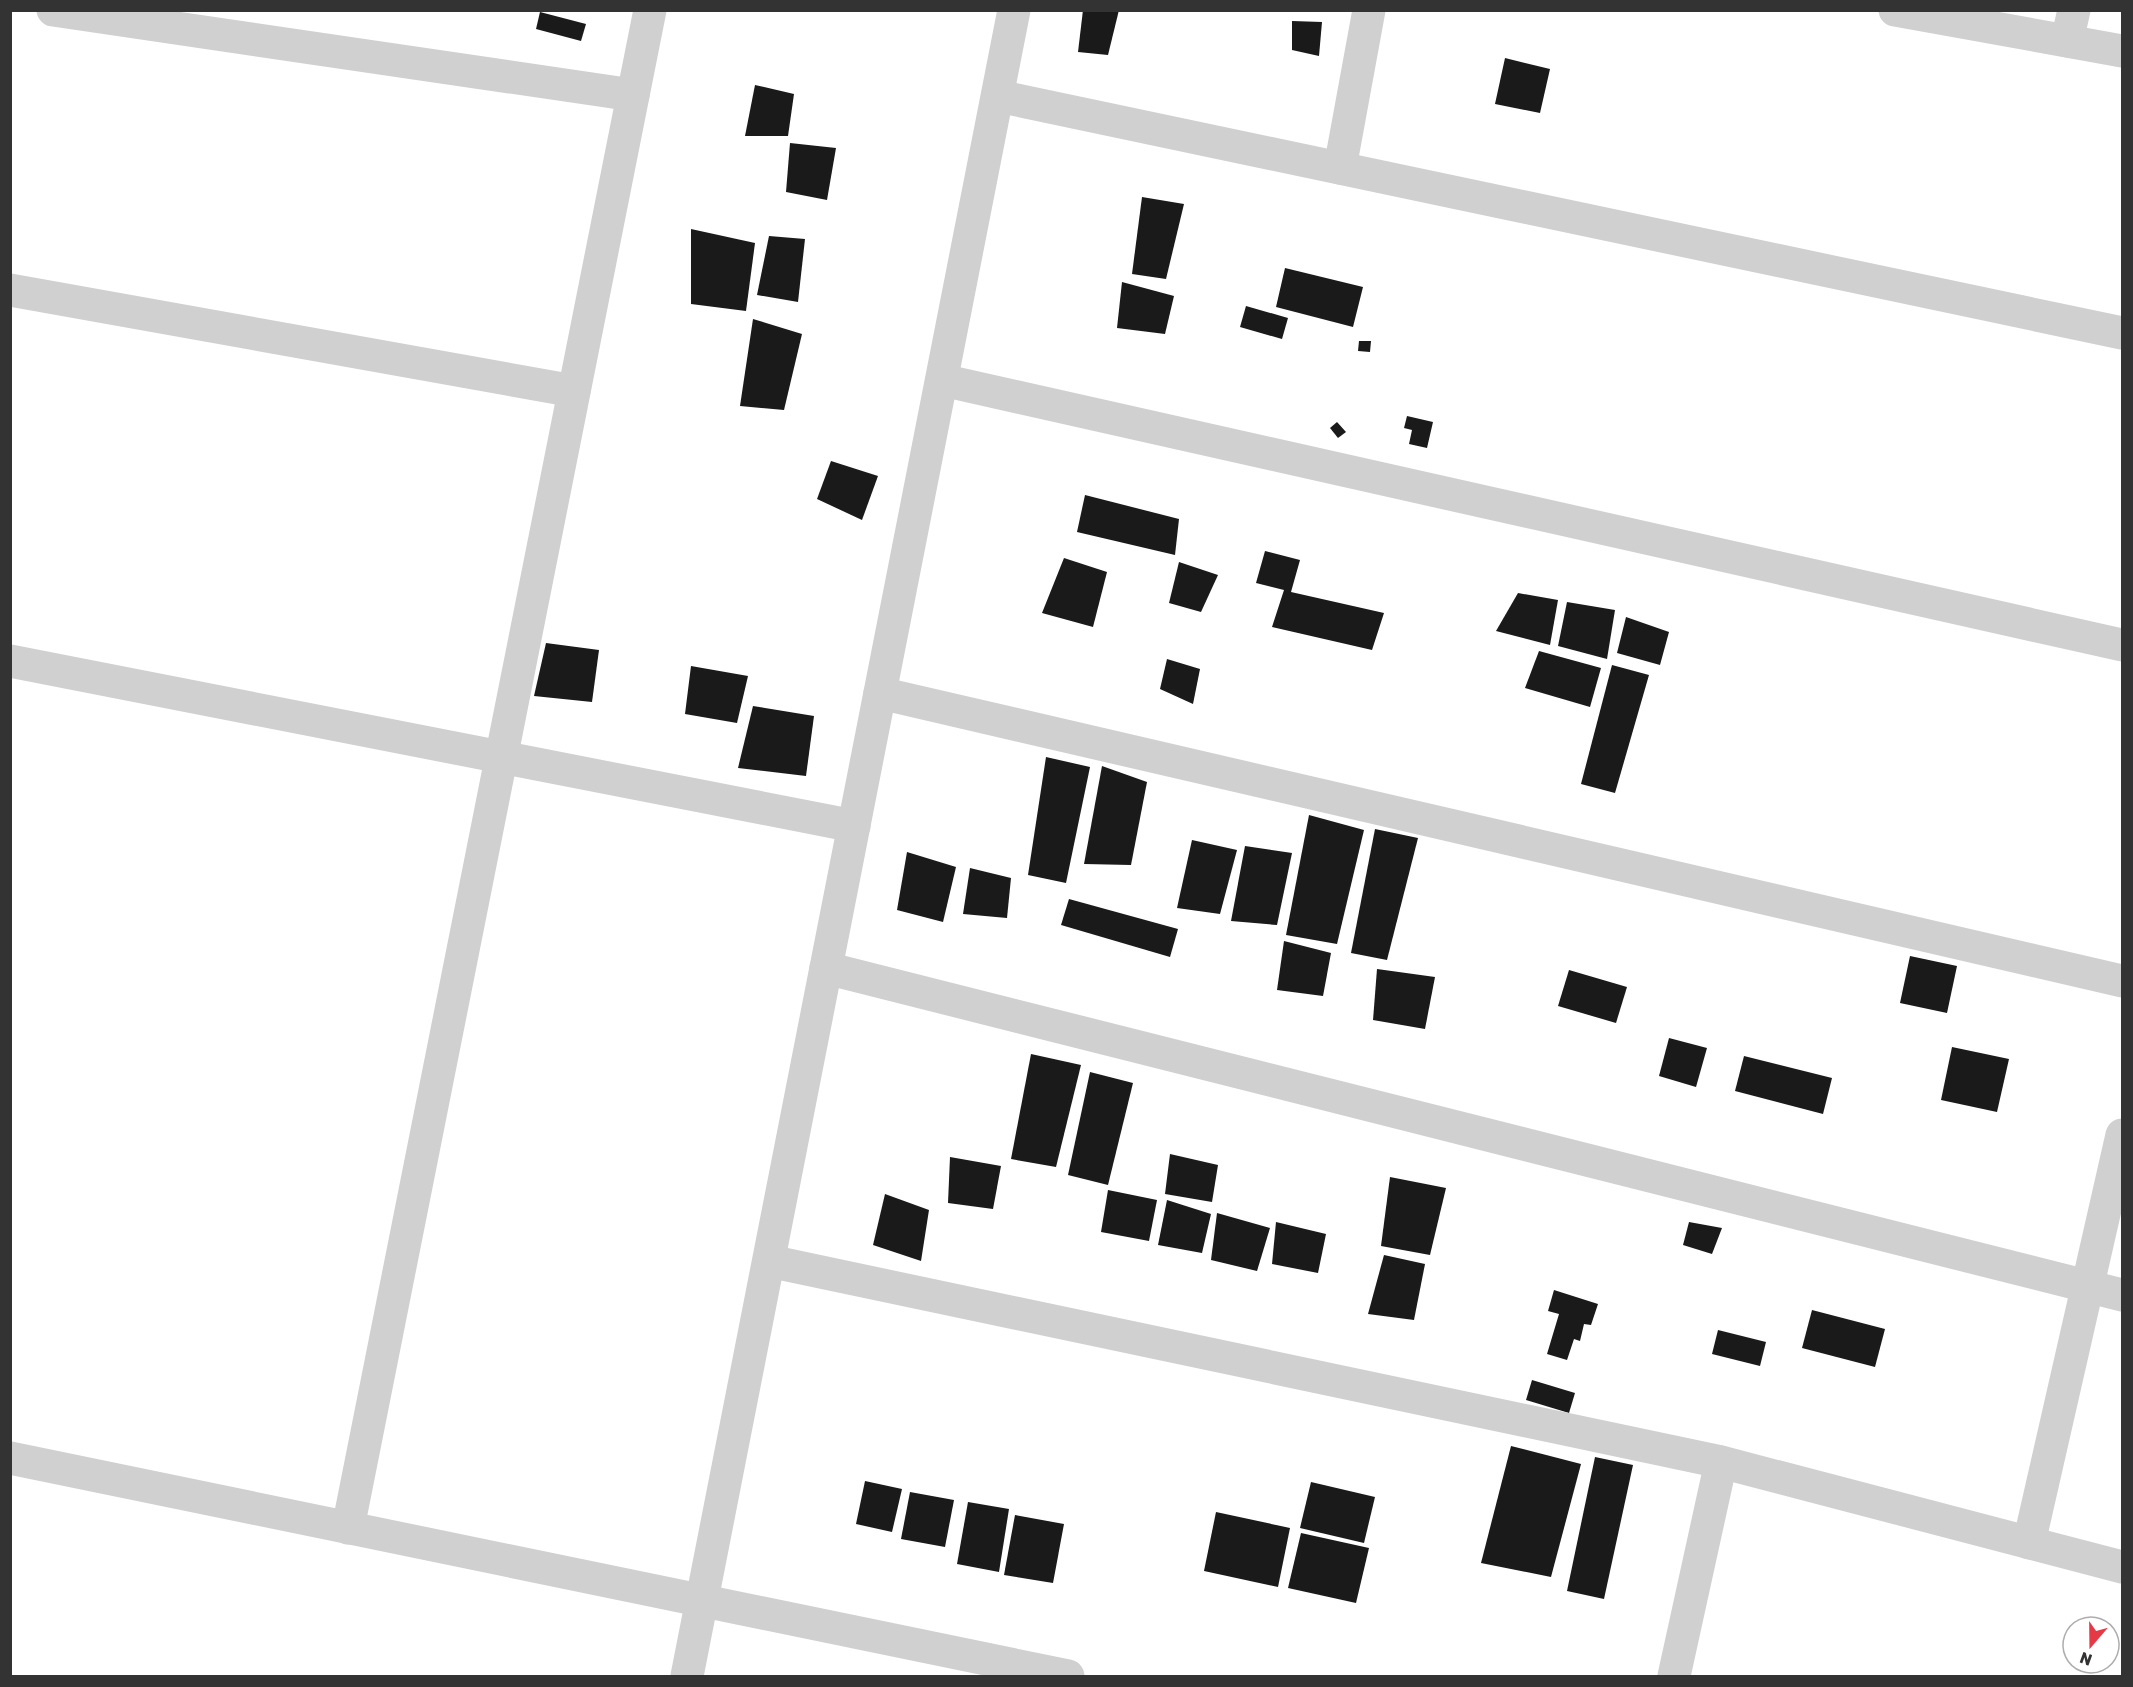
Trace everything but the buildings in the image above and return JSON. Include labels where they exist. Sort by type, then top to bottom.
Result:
[{"type":"street","points":[[53,10],[633,95]]},
{"type":"street","points":[[348,1528],[650,10]]},
{"type":"street","points":[[687,1677],[1014,10]]},
{"type":"street","points":[[1340,168],[1369,10]]},
{"type":"street","points":[[1895,10],[2071,26],[2122,51]]},
{"type":"street","points":[[998,96],[2122,333]]},
{"type":"street","points":[[10,290],[574,391]]},
{"type":"street","points":[[942,380],[2122,645]]},
{"type":"street","points":[[10,661],[854,826]]},
{"type":"street","points":[[880,693],[2122,981]]},
{"type":"street","points":[[826,968],[2122,1295]]},
{"type":"street","points":[[2029,1543],[2122,1135]]},
{"type":"street","points":[[769,1261],[1721,1462],[2122,1567]]},
{"type":"street","points":[[10,1458],[1068,1677]]},
{"type":"street","points":[[1674,1677],[1721,1462]]}]
